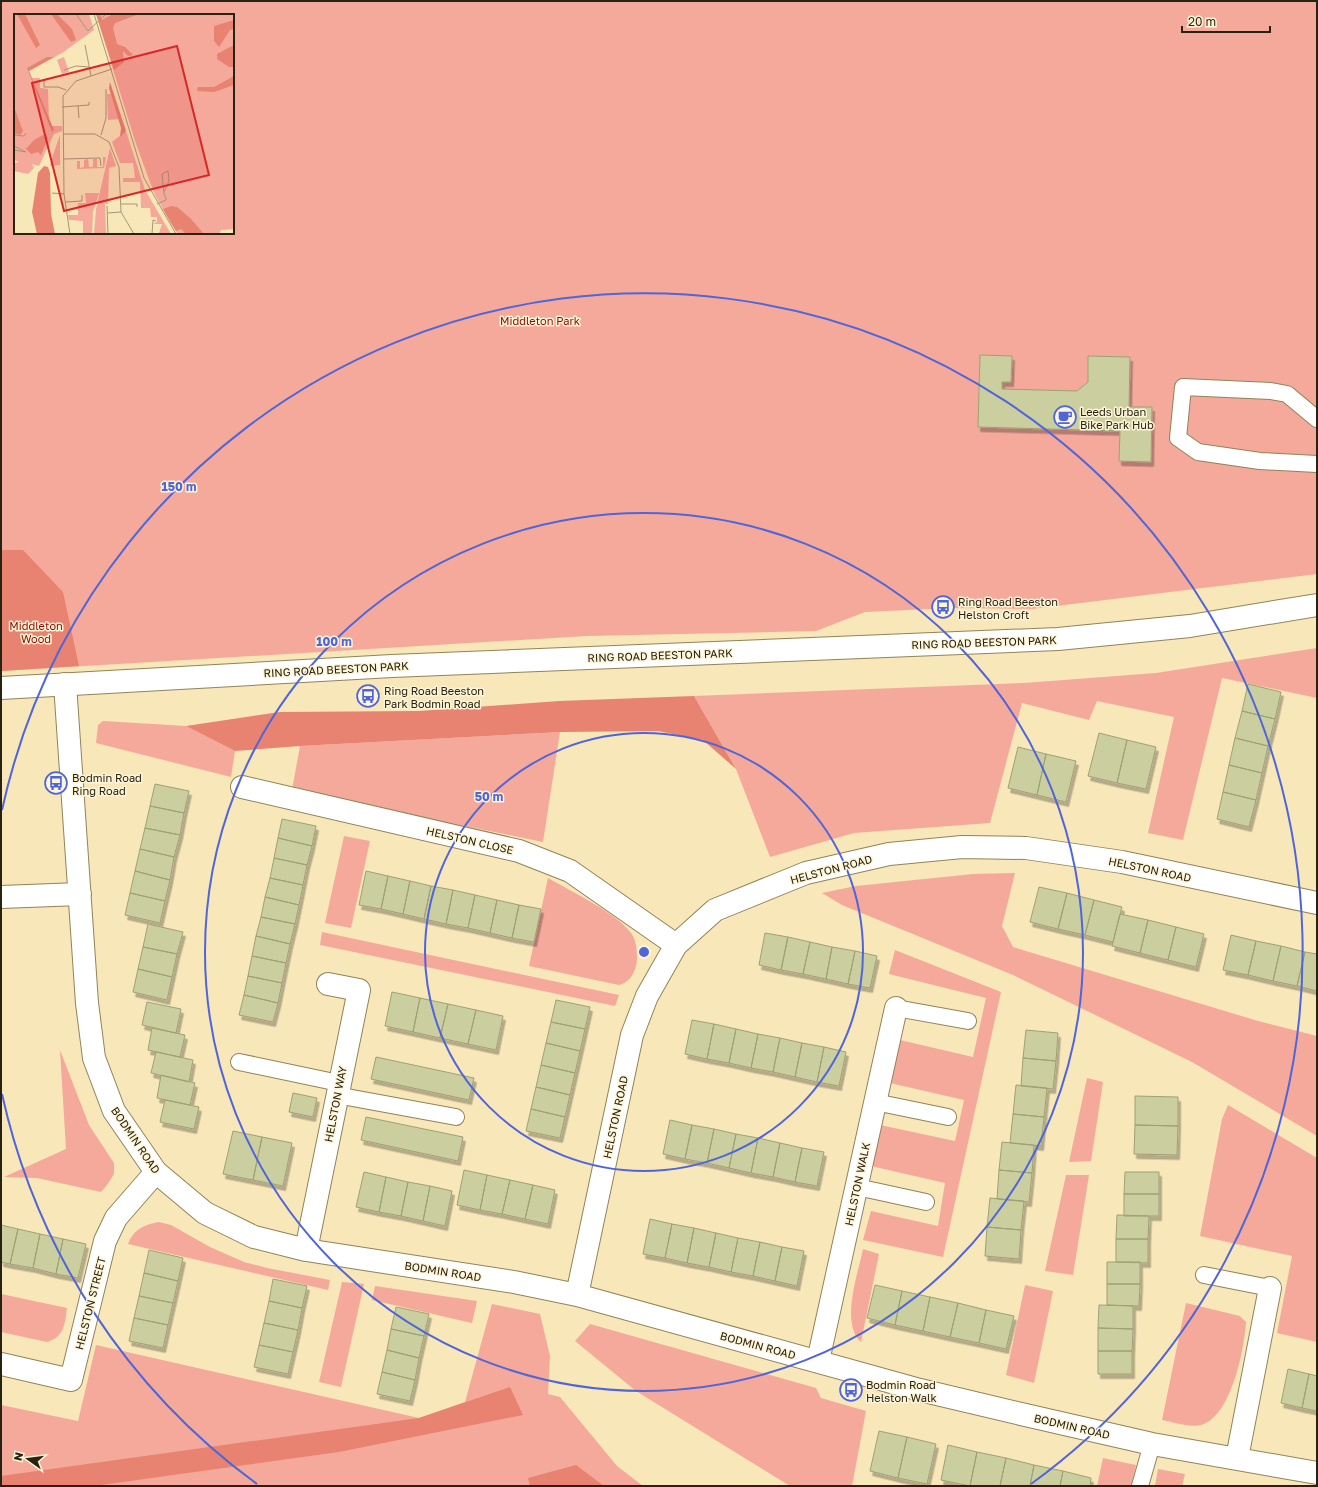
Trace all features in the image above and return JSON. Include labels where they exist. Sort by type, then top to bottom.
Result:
[{"type":"street","name":"RING ROAD BEESTON PARK","points":[[1,688],[392,666],[1058,639],[1190,626],[1317,605]]},
{"type":"street","name":"BODMIN ROAD","points":[[65,684],[87,1002],[94,1058],[114,1111],[156,1172],[205,1213],[254,1237],[306,1250],[514,1282],[577,1295],[920,1390],[1152,1444],[1317,1473]]},
{"type":"street","name":"HELSTON CLOSE","points":[[242,787],[519,851],[570,871],[676,945]]},
{"type":"street","name":"HELSTON ROAD","points":[[577,1295],[632,1035],[647,996],[676,945],[715,910],[806,873],[889,854],[962,847],[1026,848],[1069,853],[1122,862],[1317,903]]},
{"type":"street","points":[[1,897],[80,894]]},
{"type":"street","name":"HELSTON WAY","points":[[306,1250],[337,1089],[359,990],[328,984]]},
{"type":"street","name":"HELSTON WALK","points":[[818,1361],[896,1008]]},
{"type":"street","name":"HELSTON STREET","points":[[1,1364],[71,1380],[105,1241],[116,1218],[156,1172]]},
{"type":"street","points":[[1237,1458],[1270,1288]]},
{"type":"lane","points":[[1317,419],[1287,394],[1271,391],[1183,387],[1178,438],[1198,452],[1260,461],[1317,464]]},
{"type":"lane","points":[[896,1008],[968,1021]]},
{"type":"lane","points":[[239,1062],[337,1089],[456,1117]]},
{"type":"lane","points":[[875,1102],[948,1117]]},
{"type":"lane","points":[[856,1187],[926,1202]]},
{"type":"lane","points":[[1204,1275],[1270,1288]]},
{"type":"lane","points":[[1140,1486],[1152,1444]]},
{"type":"green space","name":"Middleton Park","points":[[1,1],[1317,1],[1317,574],[1032,609],[951,608],[865,612],[816,631],[587,636],[1,671]]},
{"type":"green space","name":"Middleton Wood","points":[[1,550],[23,550],[63,592],[79,666],[1,671]]},
{"type":"green space","points":[[1317,648],[1317,698],[1222,678],[1183,840],[1148,833],[1174,717],[1097,701],[1089,720],[1022,703],[990,823],[854,833],[770,857],[736,769],[694,696],[1024,683],[1156,673]]},
{"type":"green space","points":[[694,696],[736,769],[703,740],[658,731],[560,732],[235,751],[186,726],[280,712],[419,711],[559,701]]},
{"type":"green space","points":[[103,721],[186,726],[235,751],[231,777],[96,743],[98,725]]},
{"type":"green space","points":[[560,732],[543,842],[292,790],[300,746]]},
{"type":"green space","points":[[344,836],[370,841],[351,928],[325,923]]},
{"type":"green space","points":[[1015,873],[1002,926],[1013,947],[1258,1021],[1317,1036],[1317,1136],[1192,1062],[1013,975],[842,905],[822,893],[856,886],[973,874]]},
{"type":"green space","points":[[548,878],[606,911],[627,928],[633,936],[637,955],[636,966],[628,980],[619,985],[529,966]]},
{"type":"green space","points":[[322,932],[619,995],[615,1006],[320,945]]},
{"type":"green space","points":[[895,950],[1001,992],[943,1257],[863,1240],[871,1211],[938,1226],[945,1183],[871,1166],[880,1125],[955,1141],[964,1100],[890,1083],[900,1040],[973,1057],[986,998],[889,974]]},
{"type":"green space","points":[[60,1050],[89,1125],[114,1163],[114,1174],[101,1192],[37,1178],[4,1177],[66,1149]]},
{"type":"green space","points":[[1087,1078],[1103,1082],[1091,1161],[1069,1162]]},
{"type":"green space","points":[[1228,1105],[1317,1158],[1317,1342],[1277,1333],[1292,1256],[1200,1236],[1222,1119]]},
{"type":"green space","points":[[1066,1175],[1089,1175],[1073,1275],[1045,1271]]},
{"type":"green space","points":[[159,1222],[171,1225],[210,1247],[244,1262],[330,1280],[328,1290],[128,1244],[136,1231],[140,1228]]},
{"type":"green space","points":[[863,1249],[879,1254],[861,1342],[855,1334],[851,1311],[852,1298]]},
{"type":"green space","points":[[342,1282],[364,1284],[341,1387],[319,1382]]},
{"type":"green space","points":[[1025,1285],[1053,1291],[1034,1383],[1006,1375]]},
{"type":"green space","points":[[375,1286],[477,1301],[472,1323],[372,1300]]},
{"type":"green space","points":[[1,1294],[67,1308],[63,1329],[57,1337],[47,1342],[1,1332]]},
{"type":"green space","points":[[1186,1303],[1240,1316],[1246,1322],[1243,1348],[1235,1379],[1229,1394],[1222,1407],[1214,1417],[1204,1424],[1194,1426],[1162,1420]]},
{"type":"green space","points":[[492,1304],[540,1314],[550,1356],[548,1394],[560,1397],[617,1466],[643,1486],[1,1486],[1,1405],[78,1421],[96,1345],[419,1418],[465,1402]]},
{"type":"green space","points":[[590,1324],[816,1388],[821,1398],[866,1411],[852,1486],[790,1486],[636,1391],[575,1341]]},
{"type":"green space","points":[[510,1387],[523,1415],[339,1452],[94,1486],[1,1486],[1,1476],[419,1418]]},
{"type":"green space","points":[[1103,1458],[1136,1465],[1131,1486],[1097,1486]]},
{"type":"green space","points":[[576,1465],[604,1486],[530,1486],[528,1478]]},
{"type":"green space","points":[[1158,1469],[1185,1474],[1182,1486],[1155,1486]]},
{"type":"building","name":"Leeds Urban Bike Park Hub","points":[[980,355],[1012,356],[1011,382],[1002,382],[1002,389],[1077,391],[1088,382],[1088,356],[1130,357],[1129,407],[1152,407],[1151,462],[1119,461],[1120,431],[978,427]]},
{"type":"building","points":[[1248,684],[1281,692],[1275,719],[1242,711]]},
{"type":"building","points":[[1242,711],[1275,719],[1268,746],[1235,738]]},
{"type":"building","points":[[1099,733],[1127,740],[1117,783],[1088,776]]},
{"type":"building","points":[[1235,738],[1268,746],[1262,773],[1229,765]]},
{"type":"building","points":[[1127,740],[1156,747],[1146,789],[1117,783]]},
{"type":"building","points":[[1018,747],[1046,754],[1037,795],[1008,788]]},
{"type":"building","points":[[1046,754],[1076,761],[1066,802],[1037,795]]},
{"type":"building","points":[[1229,765],[1262,773],[1256,800],[1223,792]]},
{"type":"building","points":[[155,784],[189,791],[184,813],[150,806]]},
{"type":"building","points":[[1223,792],[1256,800],[1249,827],[1217,819]]},
{"type":"building","points":[[150,806],[184,813],[180,835],[145,828]]},
{"type":"building","points":[[282,819],[316,826],[312,846],[278,838]]},
{"type":"building","points":[[145,828],[180,835],[174,857],[140,849]]},
{"type":"building","points":[[278,838],[312,846],[307,865],[274,858]]},
{"type":"building","points":[[140,849],[174,857],[170,880],[135,871]]},
{"type":"building","points":[[274,858],[307,865],[303,885],[270,878]]},
{"type":"building","points":[[135,871],[170,880],[165,901],[130,893]]},
{"type":"building","points":[[366,871],[388,876],[381,909],[359,905]]},
{"type":"building","points":[[388,876],[410,881],[403,914],[381,909]]},
{"type":"building","points":[[270,878],[303,885],[299,905],[265,897]]},
{"type":"building","points":[[410,881],[431,886],[424,919],[403,914]]},
{"type":"building","points":[[431,886],[453,890],[446,924],[424,919]]},
{"type":"building","points":[[1039,887],[1067,893],[1058,929],[1030,922]]},
{"type":"building","points":[[453,890],[475,895],[468,928],[446,924]]},
{"type":"building","points":[[130,893],[165,901],[160,923],[125,915]]},
{"type":"building","points":[[1067,893],[1094,900],[1085,935],[1058,929]]},
{"type":"building","points":[[475,895],[497,900],[490,933],[468,928]]},
{"type":"building","points":[[265,897],[299,905],[295,924],[261,917]]},
{"type":"building","points":[[497,900],[519,905],[512,938],[490,933]]},
{"type":"building","points":[[1094,900],[1122,907],[1113,942],[1085,935]]},
{"type":"building","points":[[519,905],[541,909],[534,942],[512,938]]},
{"type":"building","points":[[1120,914],[1148,920],[1140,953],[1112,946]]},
{"type":"building","points":[[261,917],[295,924],[290,944],[256,936]]},
{"type":"building","points":[[1148,920],[1176,927],[1168,960],[1140,953]]},
{"type":"building","points":[[148,924],[183,932],[177,954],[143,947]]},
{"type":"building","points":[[1176,927],[1204,934],[1196,967],[1168,960]]},
{"type":"building","points":[[765,933],[788,937],[781,970],[759,965]]},
{"type":"building","points":[[1231,935],[1256,941],[1248,975],[1223,970]]},
{"type":"building","points":[[256,936],[290,944],[286,963],[252,956]]},
{"type":"building","points":[[788,937],[810,942],[803,974],[781,970]]},
{"type":"building","points":[[1256,941],[1281,946],[1273,981],[1248,975]]},
{"type":"building","points":[[810,942],[832,947],[826,979],[803,974]]},
{"type":"building","points":[[1281,946],[1305,952],[1297,986],[1273,981]]},
{"type":"building","points":[[143,947],[177,954],[172,977],[138,969]]},
{"type":"building","points":[[832,947],[855,951],[848,984],[826,979]]},
{"type":"building","points":[[855,951],[877,956],[870,988],[848,984]]},
{"type":"building","points":[[1305,952],[1317,954],[1317,991],[1297,986]]},
{"type":"building","points":[[252,956],[286,963],[282,983],[248,976]]},
{"type":"building","points":[[138,969],[172,977],[167,1000],[133,992]]},
{"type":"building","points":[[248,976],[282,983],[278,1003],[244,995]]},
{"type":"building","points":[[392,992],[420,998],[413,1032],[385,1026]]},
{"type":"building","points":[[244,995],[278,1003],[273,1022],[239,1015]]},
{"type":"building","points":[[420,998],[448,1004],[440,1038],[413,1032]]},
{"type":"building","points":[[556,1000],[590,1007],[585,1029],[551,1022]]},
{"type":"building","points":[[147,1002],[181,1009],[176,1033],[142,1025]]},
{"type":"building","points":[[448,1004],[476,1010],[468,1044],[440,1038]]},
{"type":"building","points":[[476,1010],[503,1016],[496,1050],[468,1044]]},
{"type":"building","points":[[692,1020],[714,1024],[707,1059],[685,1054]]},
{"type":"building","points":[[551,1022],[585,1029],[580,1051],[546,1043]]},
{"type":"building","points":[[714,1024],[736,1029],[729,1063],[707,1059]]},
{"type":"building","points":[[152,1028],[185,1035],[180,1057],[148,1050]]},
{"type":"building","points":[[736,1029],[758,1034],[751,1068],[729,1063]]},
{"type":"building","points":[[1026,1030],[1058,1033],[1056,1061],[1023,1058]]},
{"type":"building","points":[[758,1034],[780,1038],[773,1072],[751,1068]]},
{"type":"building","points":[[780,1038],[802,1043],[795,1077],[773,1072]]},
{"type":"building","points":[[546,1043],[580,1051],[575,1073],[541,1065]]},
{"type":"building","points":[[802,1043],[824,1047],[817,1082],[795,1077]]},
{"type":"building","points":[[824,1047],[846,1052],[839,1086],[817,1082]]},
{"type":"building","points":[[156,1052],[193,1060],[189,1082],[151,1073]]},
{"type":"building","points":[[376,1057],[474,1078],[469,1100],[371,1079]]},
{"type":"building","points":[[1023,1058],[1056,1061],[1053,1089],[1021,1086]]},
{"type":"building","points":[[541,1065],[575,1073],[570,1095],[536,1087]]},
{"type":"building","points":[[161,1075],[195,1083],[190,1105],[157,1098]]},
{"type":"building","points":[[1016,1085],[1047,1088],[1044,1117],[1013,1114]]},
{"type":"building","points":[[536,1087],[570,1095],[565,1117],[531,1109]]},
{"type":"building","points":[[293,1093],[317,1098],[313,1117],[289,1112]]},
{"type":"building","points":[[1135,1096],[1178,1097],[1178,1126],[1135,1125]]},
{"type":"building","points":[[165,1100],[199,1107],[194,1129],[160,1122]]},
{"type":"building","points":[[531,1109],[565,1117],[560,1138],[526,1131]]},
{"type":"building","points":[[1013,1114],[1044,1117],[1041,1146],[1010,1143]]},
{"type":"building","points":[[366,1117],[463,1137],[458,1161],[361,1140]]},
{"type":"building","points":[[670,1120],[692,1125],[685,1159],[663,1154]]},
{"type":"building","points":[[692,1125],[714,1129],[707,1163],[685,1159]]},
{"type":"building","points":[[1135,1125],[1178,1126],[1177,1155],[1134,1154]]},
{"type":"building","points":[[714,1129],[736,1134],[729,1168],[707,1163]]},
{"type":"building","points":[[233,1131],[262,1137],[253,1180],[223,1174]]},
{"type":"building","points":[[736,1134],[758,1138],[751,1173],[729,1168]]},
{"type":"building","points":[[262,1137],[292,1143],[283,1186],[253,1180]]},
{"type":"building","points":[[758,1138],[780,1143],[773,1177],[751,1173]]},
{"type":"building","points":[[1002,1142],[1034,1145],[1032,1173],[999,1170]]},
{"type":"building","points":[[780,1143],[802,1148],[795,1182],[773,1177]]},
{"type":"building","points":[[802,1148],[824,1152],[817,1186],[795,1182]]},
{"type":"building","points":[[464,1170],[487,1175],[480,1210],[457,1205]]},
{"type":"building","points":[[999,1170],[1032,1173],[1029,1202],[997,1199]]},
{"type":"building","points":[[364,1172],[386,1177],[379,1212],[356,1207]]},
{"type":"building","points":[[1125,1172],[1159,1172],[1159,1194],[1124,1194]]},
{"type":"building","points":[[487,1175],[510,1180],[502,1214],[480,1210]]},
{"type":"building","points":[[386,1177],[408,1182],[401,1216],[379,1212]]},
{"type":"building","points":[[510,1180],[533,1185],[525,1219],[502,1214]]},
{"type":"building","points":[[408,1182],[430,1186],[423,1221],[401,1216]]},
{"type":"building","points":[[533,1185],[555,1190],[548,1224],[525,1219]]},
{"type":"building","points":[[430,1186],[452,1191],[445,1226],[423,1221]]},
{"type":"building","points":[[1124,1194],[1159,1194],[1159,1216],[1124,1216]]},
{"type":"building","points":[[990,1198],[1024,1201],[1021,1230],[987,1227]]},
{"type":"building","points":[[1117,1215],[1149,1216],[1148,1239],[1116,1239]]},
{"type":"building","points":[[650,1219],[672,1224],[665,1258],[643,1254]]},
{"type":"building","points":[[672,1224],[694,1228],[687,1263],[665,1258]]},
{"type":"building","points":[[1,1225],[18,1229],[10,1264],[1,1262]]},
{"type":"building","points":[[987,1227],[1021,1230],[1019,1259],[985,1256]]},
{"type":"building","points":[[694,1228],[716,1233],[709,1267],[687,1263]]},
{"type":"building","points":[[18,1229],[40,1234],[33,1268],[10,1264]]},
{"type":"building","points":[[716,1233],[738,1238],[731,1272],[709,1267]]},
{"type":"building","points":[[40,1234],[63,1239],[56,1274],[33,1268]]},
{"type":"building","points":[[738,1238],[760,1242],[753,1276],[731,1272]]},
{"type":"building","points":[[63,1239],[86,1244],[78,1278],[56,1274]]},
{"type":"building","points":[[1116,1239],[1148,1239],[1148,1263],[1116,1262]]},
{"type":"building","points":[[760,1242],[782,1247],[775,1281],[753,1276]]},
{"type":"building","points":[[782,1247],[804,1251],[797,1286],[775,1281]]},
{"type":"building","points":[[149,1250],[183,1258],[178,1281],[144,1273]]},
{"type":"building","points":[[1107,1262],[1140,1262],[1140,1284],[1107,1284]]},
{"type":"building","points":[[144,1273],[178,1281],[173,1303],[139,1296]]},
{"type":"building","points":[[273,1279],[307,1286],[302,1308],[269,1301]]},
{"type":"building","points":[[1107,1284],[1140,1284],[1139,1306],[1107,1305]]},
{"type":"building","points":[[875,1285],[902,1291],[895,1325],[867,1318]]},
{"type":"building","points":[[902,1291],[930,1297],[923,1331],[895,1325]]},
{"type":"building","points":[[139,1296],[173,1303],[168,1325],[134,1318]]},
{"type":"building","points":[[930,1297],[958,1303],[950,1337],[923,1331]]},
{"type":"building","points":[[269,1301],[302,1308],[298,1330],[264,1323]]},
{"type":"building","points":[[958,1303],[986,1310],[979,1343],[950,1337]]},
{"type":"building","points":[[1099,1305],[1133,1306],[1133,1329],[1098,1328]]},
{"type":"building","points":[[396,1307],[429,1314],[424,1336],[391,1329]]},
{"type":"building","points":[[986,1310],[1014,1316],[1006,1349],[979,1343]]},
{"type":"building","points":[[134,1318],[168,1325],[163,1348],[129,1341]]},
{"type":"building","points":[[264,1323],[298,1330],[293,1352],[259,1345]]},
{"type":"building","points":[[1098,1328],[1133,1329],[1132,1351],[1098,1351]]},
{"type":"building","points":[[391,1329],[424,1336],[419,1358],[387,1350]]},
{"type":"building","points":[[259,1345],[293,1352],[288,1374],[254,1367]]},
{"type":"building","points":[[387,1350],[419,1358],[415,1380],[382,1372]]},
{"type":"building","points":[[1098,1351],[1132,1351],[1132,1374],[1098,1374]]},
{"type":"building","points":[[1288,1369],[1309,1374],[1302,1408],[1281,1403]]},
{"type":"building","points":[[382,1372],[415,1380],[410,1401],[377,1394]]},
{"type":"building","points":[[1309,1374],[1317,1376],[1317,1411],[1302,1408]]},
{"type":"building","points":[[879,1431],[907,1437],[898,1478],[870,1471]]},
{"type":"building","points":[[907,1437],[936,1444],[927,1484],[898,1478]]},
{"type":"building","points":[[948,1445],[977,1452],[970,1486],[941,1480]]},
{"type":"building","points":[[977,1452],[1006,1458],[1000,1486],[970,1486]]},
{"type":"building","points":[[1006,1458],[1034,1465],[1030,1486],[1000,1486]]},
{"type":"building","points":[[1034,1465],[1063,1471],[1060,1486],[1030,1486]]},
{"type":"building","points":[[1063,1471],[1091,1478],[1090,1486],[1060,1486]]},
{"type":"place","name":"Leeds Urban Bike Park Hub","points":[[1065,417]]},
{"type":"place","name":"Ring Road Beeston Helston Croft","points":[[943,607]]},
{"type":"place","name":"Ring Road Beeston Park Bodmin Road","points":[[368,696]]},
{"type":"place","name":"Bodmin Road Ring Road","points":[[56,783]]},
{"type":"place","name":"Bodmin Road Helston Walk","points":[[851,1390]]}]
